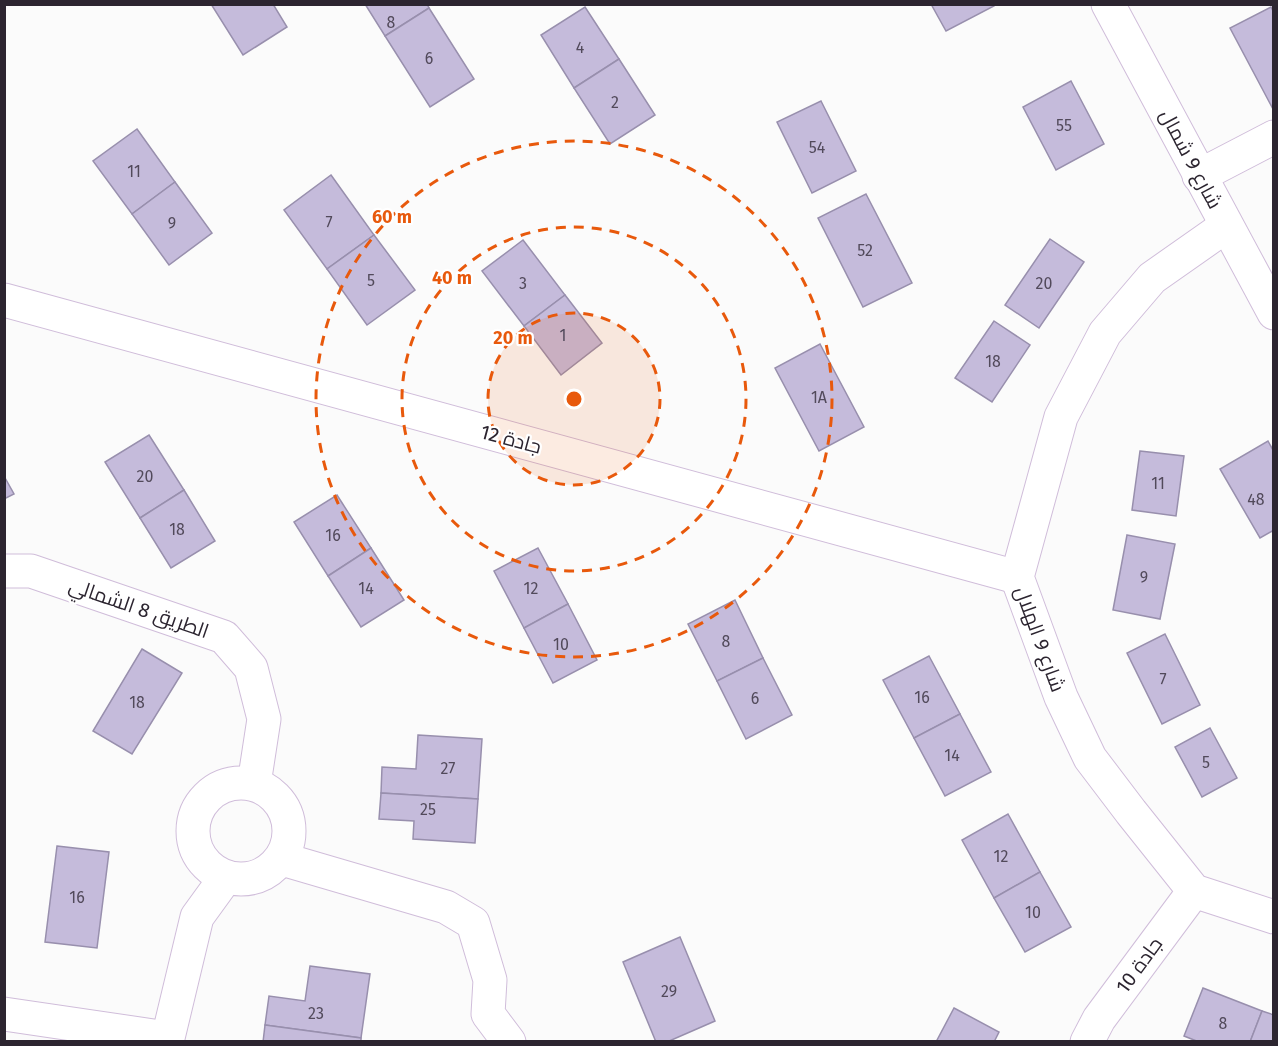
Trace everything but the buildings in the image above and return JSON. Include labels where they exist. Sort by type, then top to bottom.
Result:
[{"type":"street","name":"شارع 9 شمال","points":[[1108,4],[1274,313]]},
{"type":"street","points":[[1199,176],[1274,137]]},
{"type":"street","name":"شارع 9 الهلال","points":[[1194,891],[1090,758],[1061,697],[1017,577],[1061,417],[1105,333],[1152,278],[1226,226]]},
{"type":"street","name":"جادة 12","points":[[4,300],[1017,577]]},
{"type":"street","name":"الطريق 8 الشمالي","points":[[4,571],[31,571],[224,637],[251,668],[264,719],[254,784]]},
{"type":"street","points":[[229,784],[254,784],[274,795],[288,814],[290,837],[282,859],[257,877],[226,877],[205,864],[194,842],[195,817],[207,796],[229,784]]},
{"type":"street","points":[[282,859],[446,907],[473,923],[490,980],[488,1014],[509,1041]]},
{"type":"street","points":[[4,1014],[167,1040],[197,917],[226,877]]},
{"type":"street","points":[[1194,891],[1274,917]]},
{"type":"street","name":"جادة 10","points":[[1087,1041],[1099,1019],[1194,891]]}]
